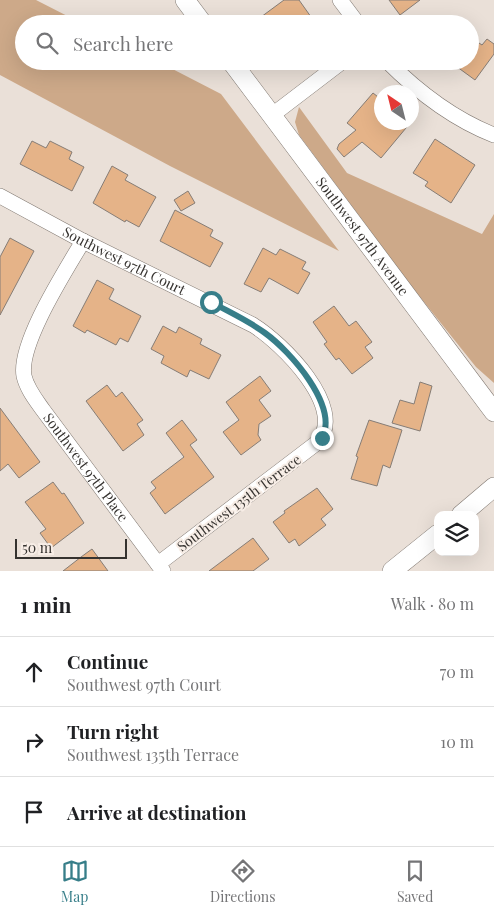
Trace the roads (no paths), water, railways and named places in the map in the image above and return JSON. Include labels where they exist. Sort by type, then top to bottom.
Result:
[{"type":"street","points":[[185,0],[196,15]]},
{"type":"street","points":[[340,0],[351,15]]},
{"type":"street","name":"Southwest 97th Avenue","points":[[237,70],[494,412]]},
{"type":"street","points":[[271,116],[331,70]]},
{"type":"street","points":[[397,70],[423,94],[454,115],[494,135]]},
{"type":"street","name":"Southwest 97th Court","points":[[0,196],[83,240],[211,302],[264,332],[284,350],[312,385],[326,412]]},
{"type":"street","name":"Southwest 97th Place","points":[[83,240],[37,325],[24,358],[26,382],[36,399],[161,567]]},
{"type":"street","name":"Southwest 135th Terrace","points":[[161,567],[314,446],[326,429],[326,412]]},
{"type":"street","points":[[466,511],[494,488]]},
{"type":"street","points":[[392,571],[434,537]]}]
